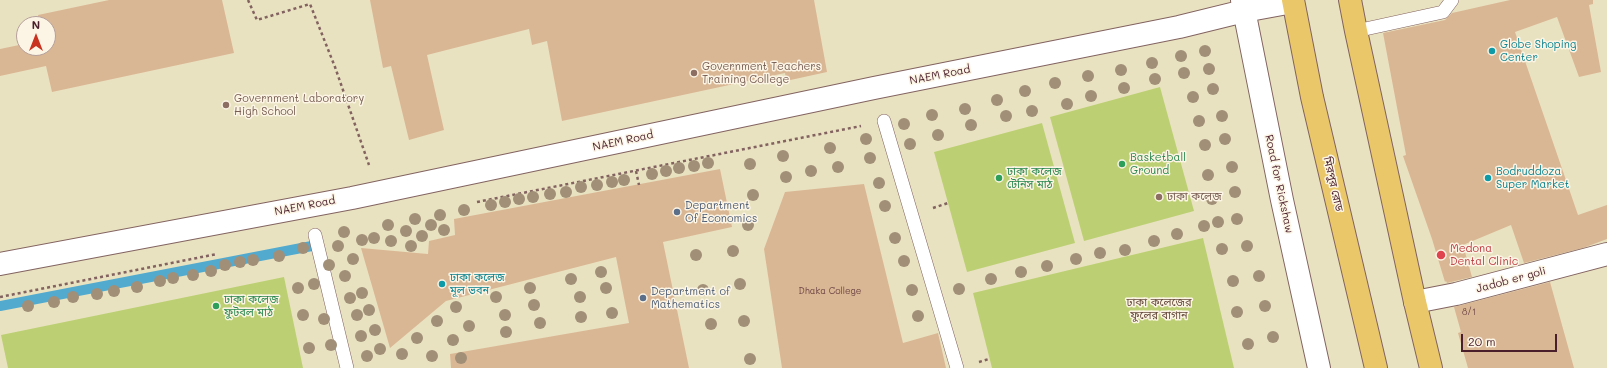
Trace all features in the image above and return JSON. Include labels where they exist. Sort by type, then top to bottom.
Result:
[{"type":"highway","name":"মিরপুর রোড","points":[[1295,0],[1312,97],[1376,368]]},
{"type":"highway","points":[[1350,0],[1415,302],[1431,368]]},
{"type":"street","name":"NAEM Road","points":[[0,264],[378,192],[1179,26],[1243,5],[1295,0]]},
{"type":"street","name":"Road for Rickshaw","points":[[1243,5],[1282,200],[1319,368]]},
{"type":"street","name":"Jadob er goli","points":[[1415,302],[1456,294],[1607,254]]},
{"type":"lane","points":[[1356,31],[1443,12],[1452,0]]},
{"type":"lane","points":[[884,121],[957,368]]},
{"type":"lane","points":[[315,235],[347,368]]},
{"type":"path","points":[[248,0],[257,20],[310,4],[335,67],[378,192]]},
{"type":"path","points":[[636,171],[639,185]]},
{"type":"green space","name":"Basketball Ground","points":[[1160,87],[1194,211],[1084,241],[1050,117]]},
{"type":"green space","name":"ঢাকা কলেজ টেনিস মাঠ","points":[[1042,123],[1075,243],[967,272],[934,152]]},
{"type":"green space","name":"ঢাকা কলেজের ফুলের বাগান","points":[[1203,238],[1234,368],[992,368],[973,293]]},
{"type":"green space","name":"ঢাকা কলেজ ফুটবল মাঠ","points":[[284,277],[303,368],[8,368],[1,335]]},
{"type":"building","points":[[109,0],[222,0],[234,53],[52,92],[46,66],[0,76],[0,49],[16,46],[16,56],[56,56],[56,16],[38,15]]},
{"type":"building","points":[[370,0],[814,0],[827,72],[786,81],[785,73],[562,121],[547,41],[532,45],[529,29],[427,55],[444,130],[409,140],[391,66],[383,68]]},
{"type":"building","points":[[1510,0],[1593,0],[1593,4],[1589,5],[1601,72],[1579,77],[1557,17],[1515,32],[1578,215],[1607,205],[1607,239],[1583,248],[1524,263],[1511,225],[1463,245],[1472,277],[1447,283],[1446,281],[1445,282],[1432,239],[1403,156],[1406,155],[1383,33],[1445,20],[1452,13]]},
{"type":"building","name":"ঢাকা কলেজ মূল ভবন","points":[[720,169],[732,227],[663,242],[689,368],[451,368],[450,354],[629,323],[616,257],[446,301],[390,348],[361,248],[428,254],[429,241],[455,235],[454,219]]},
{"type":"building","points":[[864,184],[903,343],[938,333],[946,368],[782,368],[764,249],[785,192]]},
{"type":"building","points":[[1550,282],[1574,368],[1468,368],[1458,333],[1461,332],[1454,307]]},
{"type":"waterway","points":[[0,306],[317,245]]},
{"type":"place","name":"Globe Shoping Center","points":[[1492,51]]},
{"type":"place","name":"Government Teachers Training College","points":[[694,73]]},
{"type":"place","name":"Government Laboratory High School","points":[[226,105]]},
{"type":"place","name":"Basketball Ground","points":[[1122,164]]},
{"type":"place","name":"ঢাকা কলেজ টেনিস মাঠ","points":[[999,178]]},
{"type":"place","name":"Bodruddoza Super Market","points":[[1488,178]]},
{"type":"place","name":"ঢাকা কলেজ","points":[[1159,197]]},
{"type":"place","name":"Department Of Economics","points":[[677,212]]},
{"type":"place","name":"Medona Dental Clinic","points":[[1441,255]]},
{"type":"place","name":"ঢাকা কলেজ মূল ভবন","points":[[442,284]]},
{"type":"place","name":"Department of Mathematics","points":[[643,298]]},
{"type":"place","name":"ঢাকা কলেজ ফুটবল মাঠ","points":[[216,306]]}]
